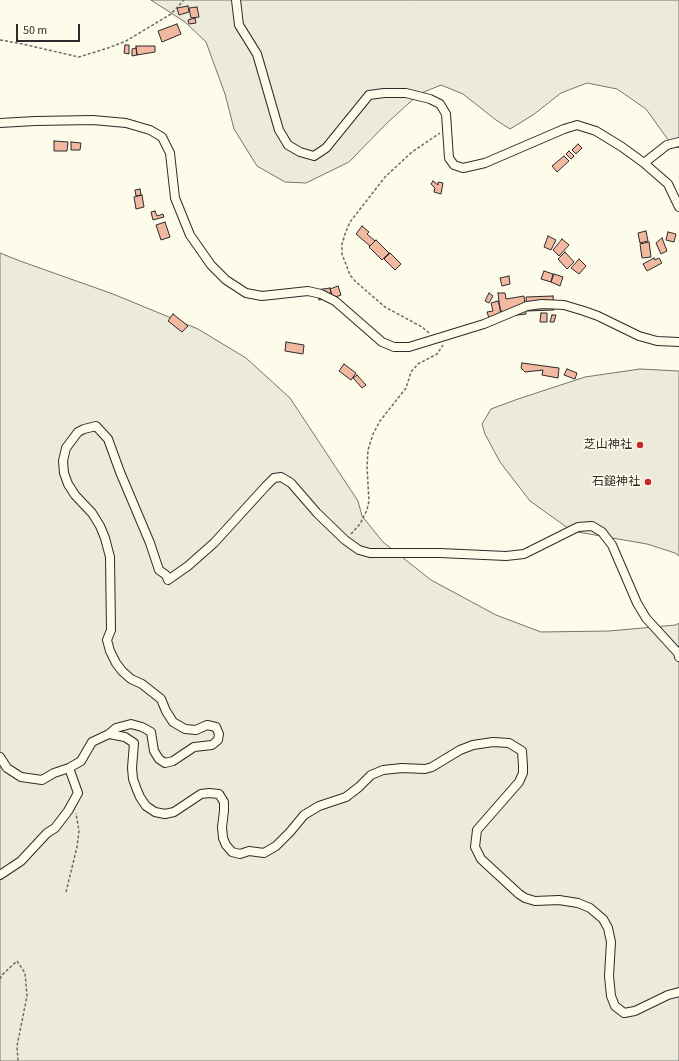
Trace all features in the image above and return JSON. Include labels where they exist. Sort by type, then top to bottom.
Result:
[{"type":"street","points":[[236,0],[239,25],[257,54],[279,130],[288,145],[300,152],[314,156],[326,148],[369,96],[384,93],[406,93],[430,98],[440,104],[446,114],[449,158],[454,165],[463,168],[485,162],[564,128],[577,125],[596,131],[644,163],[668,184],[679,207]]},
{"type":"street","points":[[0,123],[94,120],[126,123],[150,130],[162,137],[170,153],[174,198],[190,235],[211,265],[226,280],[246,293],[262,296],[308,291],[321,294],[335,301],[382,342],[394,347],[409,347],[484,324],[527,306],[542,304],[564,306],[584,311],[598,316],[639,336],[656,341],[679,342]]},
{"type":"street","points":[[644,163],[667,145],[679,142]]},
{"type":"street","points":[[0,757],[7,768],[21,777],[42,780],[54,773],[70,768],[81,761],[92,742],[109,734],[116,728],[131,724],[142,727],[151,732],[154,752],[159,759],[165,763],[173,761],[194,747],[212,744],[218,740],[219,734],[216,727],[207,725],[196,730],[185,729],[173,722],[161,699],[142,684],[131,679],[116,663],[110,651],[108,640],[111,630],[110,557],[100,526],[92,513],[75,495],[68,484],[64,473],[63,461],[66,448],[78,432],[96,426],[108,439],[120,472],[150,543],[159,570],[166,575],[168,580],[188,566],[214,544],[274,478],[281,477],[291,483],[317,513],[345,540],[359,550],[370,553],[440,553],[506,556],[524,554],[578,526],[592,526],[602,532],[612,545],[637,603],[646,618],[678,653],[679,657]]},
{"type":"street","points":[[109,734],[126,736],[134,743],[132,768],[133,779],[140,797],[146,806],[155,812],[164,814],[174,812],[201,794],[219,794],[224,802],[222,827],[223,838],[226,845],[232,852],[240,854],[249,851],[264,853],[276,846],[304,815],[319,806],[346,797],[371,775],[383,770],[402,768],[425,769],[432,767],[473,744],[493,742],[509,743],[522,751],[524,766],[523,773],[519,782],[477,830],[475,847],[481,859],[525,898],[535,901],[559,900],[578,903],[590,908],[603,919],[608,928],[611,942],[609,976],[611,996],[615,1006],[624,1013],[635,1011],[668,995],[679,992]]},
{"type":"street","points":[[0,875],[21,862],[47,833],[55,828],[68,810],[78,793],[70,768]]},
{"type":"path","points":[[0,40],[79,57],[126,41],[171,14],[184,0]]},
{"type":"path","points":[[435,338],[422,327],[385,307],[356,282],[350,275],[342,254],[342,244],[350,222],[385,178],[412,152],[446,129]]},
{"type":"path","points":[[345,540],[360,524],[367,510],[369,501],[367,467],[368,450],[372,434],[380,421],[406,388],[412,372],[418,364],[437,354],[443,345],[445,335]]},
{"type":"path","points":[[66,892],[80,831],[78,818],[72,802]]},
{"type":"path","points":[[0,979],[2,975],[17,961],[25,973],[27,996],[17,1046],[18,1061]]},
{"type":"shaded area","points":[[151,0],[679,0],[679,148],[669,141],[646,109],[617,89],[587,83],[561,93],[533,115],[510,129],[463,94],[441,85],[419,94],[387,123],[349,162],[306,183],[285,182],[257,166],[234,129],[225,94],[206,42],[185,22]]},
{"type":"shaded area","points":[[0,253],[113,294],[198,329],[246,358],[290,398],[358,501],[362,516],[383,542],[431,580],[496,615],[541,632],[609,631],[676,625],[679,623],[679,1061],[0,1061]]},
{"type":"shaded area","points":[[640,369],[679,371],[679,556],[675,553],[647,544],[572,531],[530,501],[500,462],[485,434],[482,424],[491,409],[518,399],[585,377]]},
{"type":"building","points":[[188,6],[189,12],[179,15],[177,8]]},
{"type":"building","points":[[197,7],[199,17],[191,18],[189,8]]},
{"type":"building","points":[[195,18],[196,23],[189,24],[188,20]]},
{"type":"building","points":[[177,24],[181,34],[162,42],[158,31]]},
{"type":"building","points":[[125,45],[129,45],[129,54],[124,53]]},
{"type":"building","points":[[136,46],[155,46],[155,52],[137,55]]},
{"type":"building","points":[[136,48],[137,55],[132,56],[132,49]]},
{"type":"building","points":[[54,141],[68,142],[67,151],[54,151]]},
{"type":"building","points":[[71,142],[81,143],[80,150],[71,150]]},
{"type":"building","points":[[578,144],[582,148],[576,154],[572,150]]},
{"type":"building","points":[[569,151],[574,156],[571,159],[566,154]]},
{"type":"building","points":[[564,156],[569,161],[557,172],[552,166]]},
{"type":"building","points":[[433,181],[438,185],[438,182],[443,183],[441,194],[434,192],[435,188],[431,184]]},
{"type":"building","points":[[140,189],[141,195],[136,196],[135,190]]},
{"type":"building","points":[[142,195],[144,207],[136,209],[134,197]]},
{"type":"building","points":[[155,211],[157,216],[163,214],[164,217],[153,220],[151,212]]},
{"type":"building","points":[[165,222],[170,237],[161,240],[156,225]]},
{"type":"building","points":[[362,226],[369,232],[367,234],[375,241],[370,246],[356,234]]},
{"type":"building","points":[[646,231],[648,241],[640,243],[638,233]]},
{"type":"building","points":[[668,232],[676,234],[674,242],[666,240]]},
{"type":"building","points":[[548,236],[556,240],[551,250],[544,247]]},
{"type":"building","points":[[662,238],[667,251],[661,254],[656,243]]},
{"type":"building","points":[[562,239],[569,245],[559,256],[553,250]]},
{"type":"building","points":[[376,240],[389,253],[382,260],[369,247]]},
{"type":"building","points":[[649,242],[651,257],[642,258],[640,244]]},
{"type":"building","points":[[565,252],[574,262],[567,269],[558,259]]},
{"type":"building","points":[[390,253],[401,264],[395,270],[384,259]]},
{"type":"building","points":[[654,258],[655,260],[659,258],[662,263],[647,271],[643,264]]},
{"type":"building","points":[[579,259],[586,266],[579,274],[571,268]]},
{"type":"building","points":[[544,271],[553,274],[551,282],[541,279]]},
{"type":"building","points":[[554,274],[563,277],[560,286],[551,282]]},
{"type":"building","points":[[509,276],[510,284],[502,286],[500,278]]},
{"type":"building","points":[[338,286],[341,295],[333,298],[330,289]]},
{"type":"building","points":[[330,288],[332,297],[319,300],[316,290]]},
{"type":"building","points":[[489,293],[493,296],[489,303],[485,301]]},
{"type":"building","points":[[498,293],[505,293],[506,299],[524,296],[526,314],[501,317]]},
{"type":"building","points":[[553,296],[554,310],[527,311],[526,297]]},
{"type":"building","points":[[498,301],[502,314],[489,318],[487,312],[493,311],[491,303]]},
{"type":"building","points":[[541,313],[547,313],[547,322],[540,322]]},
{"type":"building","points":[[173,314],[188,326],[182,332],[168,321]]},
{"type":"building","points":[[552,315],[556,315],[554,322],[550,322]]},
{"type":"building","points":[[286,342],[304,345],[303,354],[285,351]]},
{"type":"building","points":[[522,363],[559,368],[558,378],[542,375],[543,370],[525,372],[521,368]]},
{"type":"building","points":[[344,364],[356,373],[351,380],[339,371]]},
{"type":"building","points":[[567,369],[577,373],[575,379],[564,375]]},
{"type":"building","points":[[357,375],[366,385],[362,388],[353,378]]},
{"type":"place","name":"芝山神社","points":[[640,445]]},
{"type":"place","name":"石鎚神社","points":[[648,482]]}]
